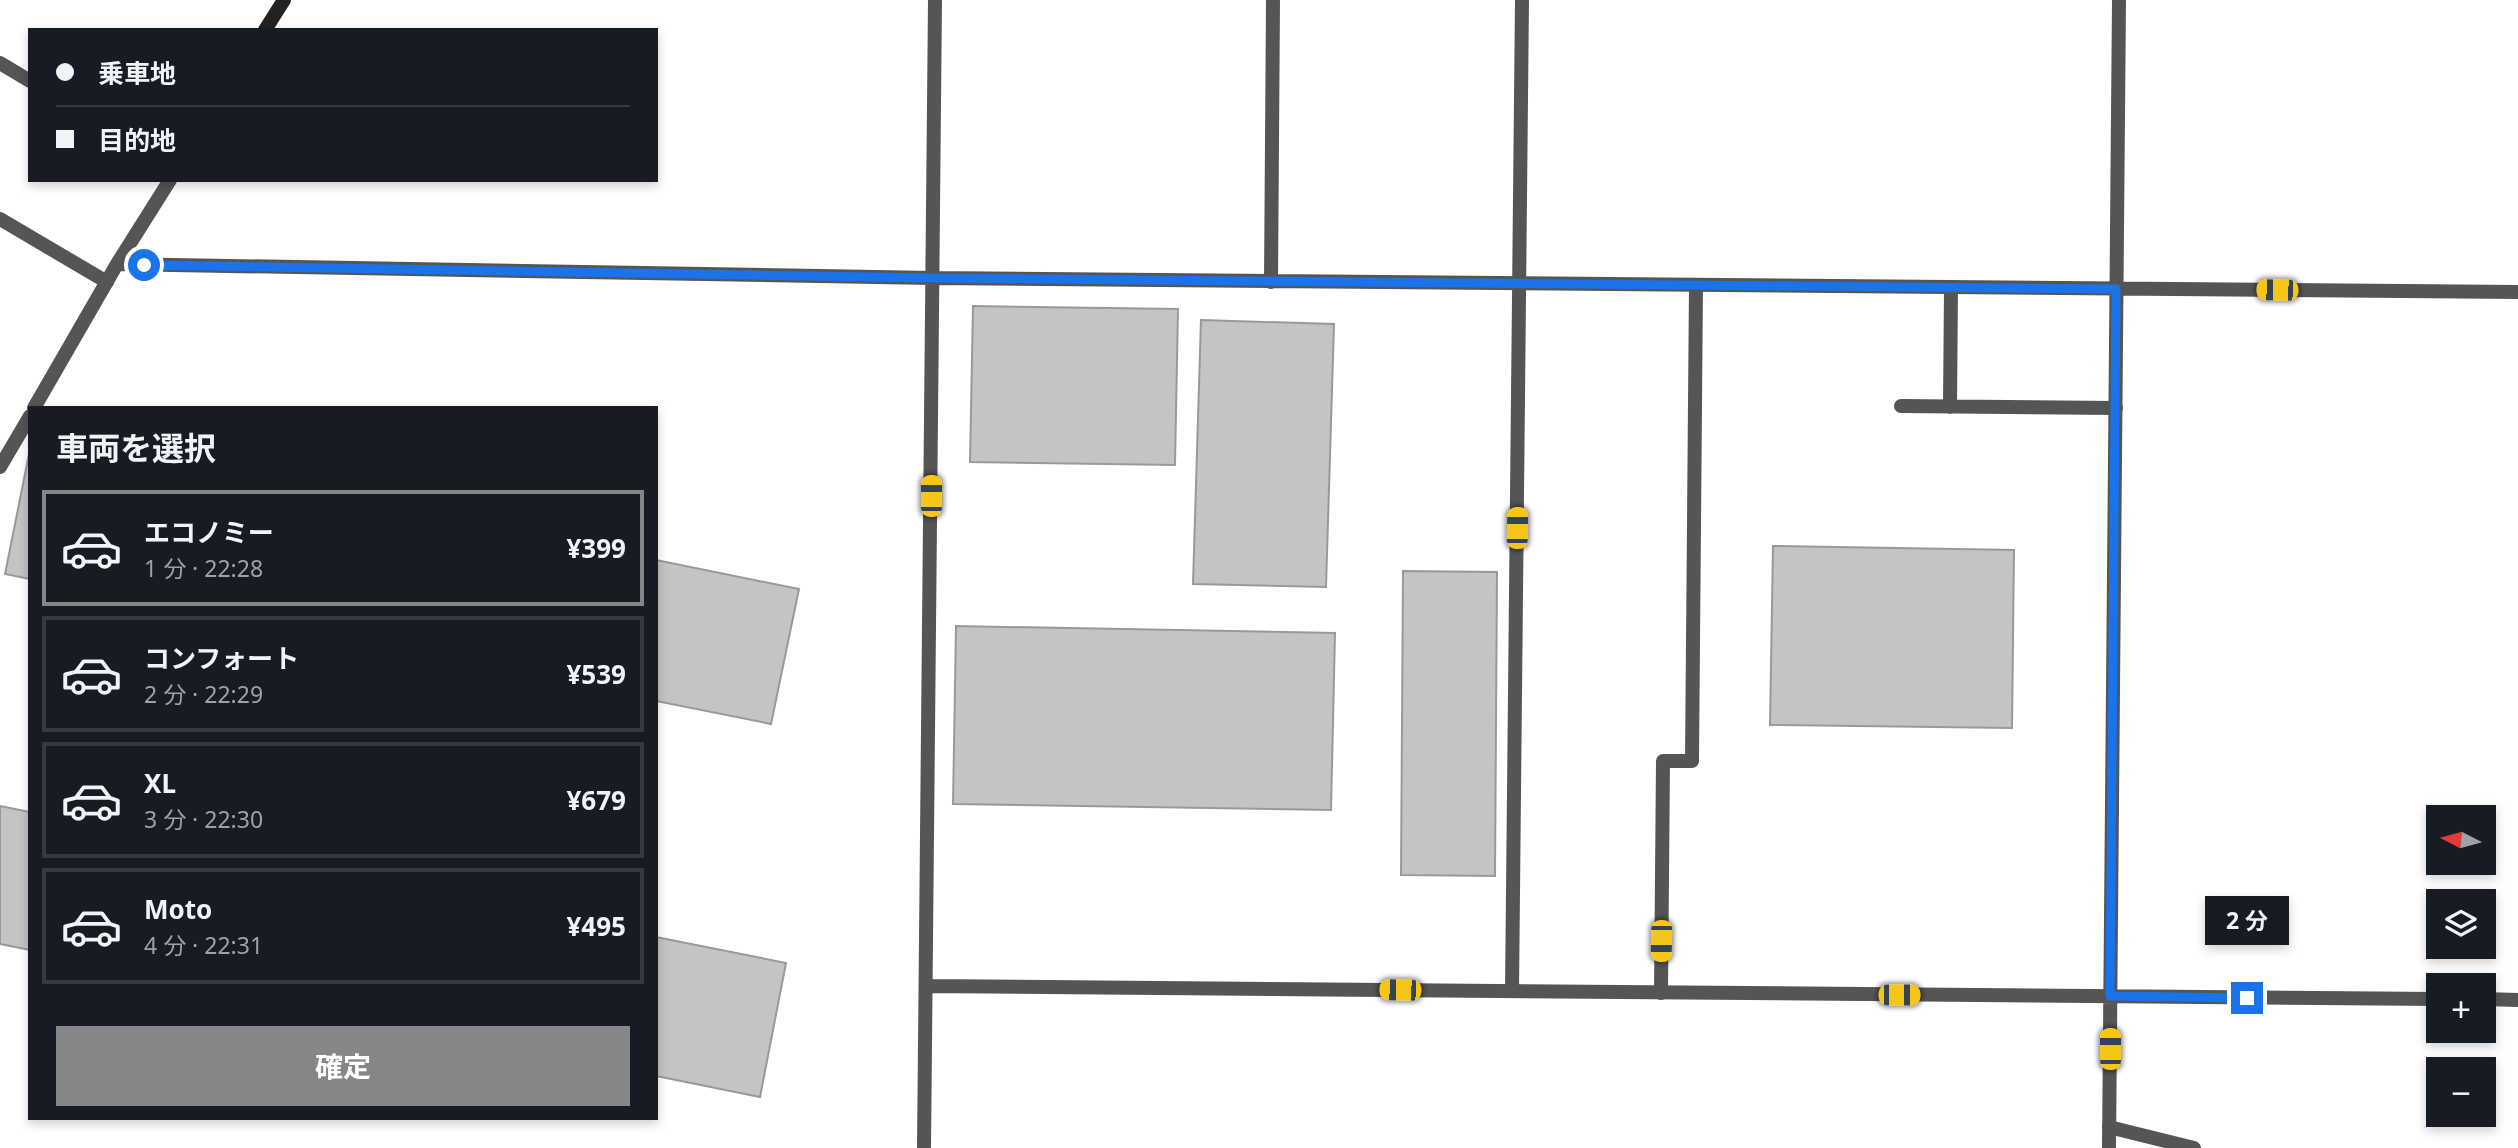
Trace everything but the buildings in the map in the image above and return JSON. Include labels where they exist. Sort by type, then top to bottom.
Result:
[{"type":"street","points":[[266,28],[284,0]]},
{"type":"street","points":[[924,1148],[935,0]]},
{"type":"street","points":[[1271,282],[1273,0]]},
{"type":"street","points":[[1512,991],[1522,0]]},
{"type":"street","points":[[2109,1148],[2119,0]]},
{"type":"street","points":[[0,64],[28,80]]},
{"type":"street","points":[[35,406],[117,264],[169,182]]},
{"type":"street","points":[[0,219],[107,282]]},
{"type":"street","points":[[117,264],[1271,282],[2518,292]]},
{"type":"street","points":[[1661,993],[1663,761],[1692,761],[1696,285]]},
{"type":"street","points":[[1950,407],[1951,287]]},
{"type":"street","points":[[1901,406],[2116,408]]},
{"type":"street","points":[[0,467],[28,419]]},
{"type":"street","points":[[926,986],[2426,999]]},
{"type":"street","points":[[2496,999],[2518,1000]]},
{"type":"street","points":[[2109,1127],[2194,1148]]},
{"type":"route","points":[[144,265],[933,278],[2116,289],[2110,996],[2247,998]]}]
